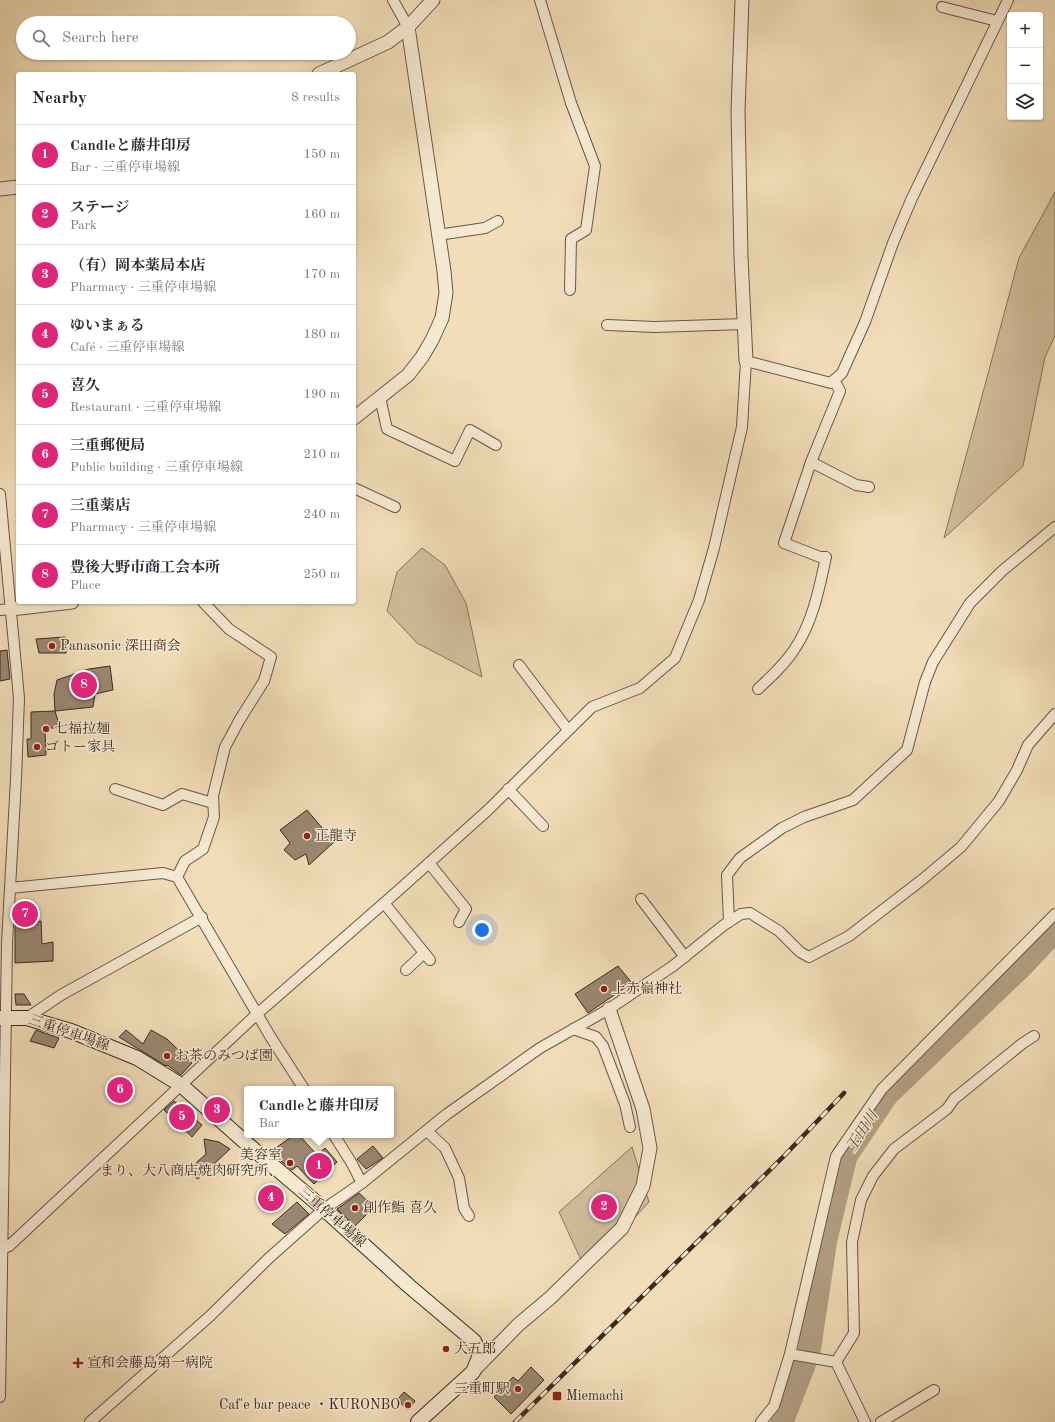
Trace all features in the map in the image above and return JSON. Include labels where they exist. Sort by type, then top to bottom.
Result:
[{"type":"main road","name":"三重停車場線","points":[[3,1018],[27,1018],[71,1031],[137,1058],[181,1085],[324,1209],[409,1286],[474,1341],[480,1355],[472,1372]]},
{"type":"main road","points":[[418,1422],[472,1372]]},
{"type":"street","points":[[356,416],[408,375],[422,357],[442,318],[446,293],[408,27],[393,0]]},
{"type":"street","points":[[356,57],[388,42],[408,27],[433,0]]},
{"type":"street","points":[[540,0],[571,103],[595,166],[586,230],[571,239],[570,290]]},
{"type":"street","points":[[1,1249],[9,1246],[257,1014],[488,810],[592,707],[640,688],[675,658],[699,600],[714,548],[742,427],[746,362],[741,257],[738,118],[742,0]]},
{"type":"street","points":[[746,362],[830,383],[842,373],[865,322],[893,243],[912,198],[1008,0]]},
{"type":"street","points":[[942,7],[997,21]]},
{"type":"street","points":[[323,72],[349,60]]},
{"type":"street","points":[[0,189],[16,187]]},
{"type":"street","points":[[438,235],[485,228],[498,221]]},
{"type":"street","points":[[607,324],[655,327],[744,324]]},
{"type":"street","points":[[758,689],[784,664],[795,649],[812,615],[826,557],[820,557],[784,543],[811,462],[840,391],[834,380]]},
{"type":"street","points":[[380,397],[387,429],[454,461],[470,430],[496,445]]},
{"type":"street","points":[[811,462],[856,485],[869,487]]},
{"type":"street","points":[[356,489],[396,507]]},
{"type":"street","points":[[0,494],[6,610],[19,698],[10,888],[3,942],[4,1076],[0,1397]]},
{"type":"street","points":[[729,922],[727,875],[740,858],[782,828],[804,817],[853,800],[907,750],[928,675],[934,662],[970,603],[1002,571],[1055,527]]},
{"type":"street","points":[[6,610],[56,604]]},
{"type":"street","points":[[177,877],[185,861],[203,849],[214,817],[213,796],[225,747],[264,681],[271,657],[230,629],[205,604]]},
{"type":"street","points":[[519,665],[568,730]]},
{"type":"street","points":[[90,1422],[210,1316],[269,1258],[324,1209],[362,1183],[447,1114],[540,1048],[610,1009],[685,957],[741,914],[750,913],[779,931],[800,952],[809,957],[849,936],[923,879],[961,847],[999,801],[1017,770],[1028,745],[1055,714]]},
{"type":"street","points":[[116,789],[163,805],[182,794],[214,803]]},
{"type":"street","points":[[508,789],[543,826]]},
{"type":"street","points":[[429,863],[466,909],[458,922]]},
{"type":"street","points":[[10,888],[163,873],[177,877],[202,917],[270,1036],[302,1086]]},
{"type":"street","points":[[641,899],[685,957]]},
{"type":"street","points":[[384,903],[427,957],[406,970]]},
{"type":"street","points":[[761,1422],[774,1406],[793,1355],[836,1156],[882,1089],[1055,914]]},
{"type":"street","points":[[27,1018],[61,995],[202,917]]},
{"type":"street","points":[[472,1372],[518,1325],[550,1298],[622,1228],[643,1186],[650,1148],[644,1109],[610,1009]]},
{"type":"street","points":[[572,1029],[596,1037],[603,1046],[625,1104],[630,1127]]},
{"type":"street","points":[[834,1362],[854,1333],[852,1242],[861,1200],[873,1176],[894,1148],[947,1109],[954,1099],[1023,1043],[1034,1036]]},
{"type":"street","points":[[427,1131],[444,1148],[459,1178],[464,1208],[469,1216]]},
{"type":"street","points":[[336,1138],[362,1183]]},
{"type":"street","points":[[793,1355],[834,1362]]},
{"type":"street","points":[[834,1362],[865,1422]]},
{"type":"street","points":[[881,1422],[934,1390]]},
{"type":"shaded area","points":[[1055,192],[1055,336],[1045,357],[1023,466],[944,538],[1019,258]]},
{"type":"shaded area","points":[[422,548],[445,565],[466,603],[482,677],[417,643],[387,611],[397,572]]},
{"type":"shaded area","points":[[632,1147],[649,1202],[586,1271],[559,1212]]},
{"type":"building","name":"Panasonic 深田商会","points":[[65,637],[66,653],[39,653],[36,639]]},
{"type":"building","points":[[7,650],[10,679],[0,681],[0,651]]},
{"type":"building","points":[[110,666],[113,690],[95,694],[93,707],[55,711],[54,694],[57,680],[89,669]]},
{"type":"building","points":[[55,711],[60,728],[45,728],[46,755],[28,757],[27,739],[31,739],[31,712]]},
{"type":"building","name":"正龍寺","points":[[307,810],[334,842],[309,865],[306,854],[295,860],[284,850],[290,843],[280,830]]},
{"type":"building","points":[[41,921],[42,944],[53,942],[53,961],[15,963],[15,923],[26,924]]},
{"type":"building","name":"上赤嶺神社","points":[[618,966],[632,983],[588,1013],[575,994]]},
{"type":"building","points":[[15,994],[24,994],[31,1005],[16,1005]]},
{"type":"building","points":[[36,1030],[59,1038],[54,1048],[30,1041]]},
{"type":"building","points":[[126,1030],[143,1044],[151,1030],[167,1039],[192,1063],[181,1075],[167,1065],[166,1066],[119,1037]]},
{"type":"building","points":[[174,1101],[202,1125],[192,1137],[164,1110]]},
{"type":"building","points":[[290,1138],[302,1138],[317,1155],[325,1148],[337,1162],[314,1184],[297,1166],[292,1170],[270,1152]]},
{"type":"building","points":[[204,1139],[219,1142],[230,1149],[198,1179],[187,1171],[206,1154]]},
{"type":"building","points":[[373,1146],[383,1158],[366,1169],[357,1159]]},
{"type":"building","name":"創作鮨 喜久","points":[[359,1193],[374,1207],[355,1226],[337,1209]]},
{"type":"building","points":[[297,1202],[309,1214],[285,1234],[272,1224]]},
{"type":"building","name":"三重町駅","points":[[531,1367],[544,1380],[511,1414],[494,1397],[513,1377],[518,1381]]},
{"type":"building","name":"Caf'e bar peace ・KURONBO","points":[[404,1392],[415,1401],[408,1410],[397,1400]]},
{"type":"waterway","name":"玉田川","points":[[782,1422],[809,1352],[826,1239],[846,1156],[887,1095],[1021,967],[1055,931]]},
{"type":"railway","points":[[515,1422],[786,1154],[844,1093]]},
{"type":"place","name":"Panasonic 深田商会","points":[[52,646]]},
{"type":"place","name":"豊後大野市商工会本所","points":[[84,685]]},
{"type":"place","name":"七福拉麺","points":[[46,729]]},
{"type":"place","name":"ゴトー家具","points":[[37,747]]},
{"type":"place","name":"正龍寺","points":[[307,836]]},
{"type":"place","name":"三重薬店","points":[[25,914]]},
{"type":"place","name":"上赤嶺神社","points":[[604,989]]},
{"type":"place","name":"お茶のみつば園","points":[[167,1056]]},
{"type":"place","name":"三重郵便局","points":[[120,1090]]},
{"type":"place","name":"（有）岡本薬局本店","points":[[217,1110]]},
{"type":"place","name":"喜久","points":[[182,1117]]},
{"type":"place","name":"美容室 まり、大八商店焼肉研究所、","points":[[290,1163]]},
{"type":"place","name":"Candleと藤井印房","points":[[319,1166]]},
{"type":"place","name":"ゆいまぁる","points":[[271,1198]]},
{"type":"place","name":"ステージ","points":[[604,1207]]},
{"type":"place","name":"創作鮨 喜久","points":[[355,1208]]},
{"type":"place","name":"大五郎","points":[[446,1349]]},
{"type":"place","name":"宣和会藤島第一病院","points":[[78,1363]]},
{"type":"place","name":"三重町駅","points":[[518,1389]]},
{"type":"place","name":"Miemachi","points":[[557,1396]]},
{"type":"place","name":"Caf'e bar peace ・KURONBO","points":[[408,1405]]}]
